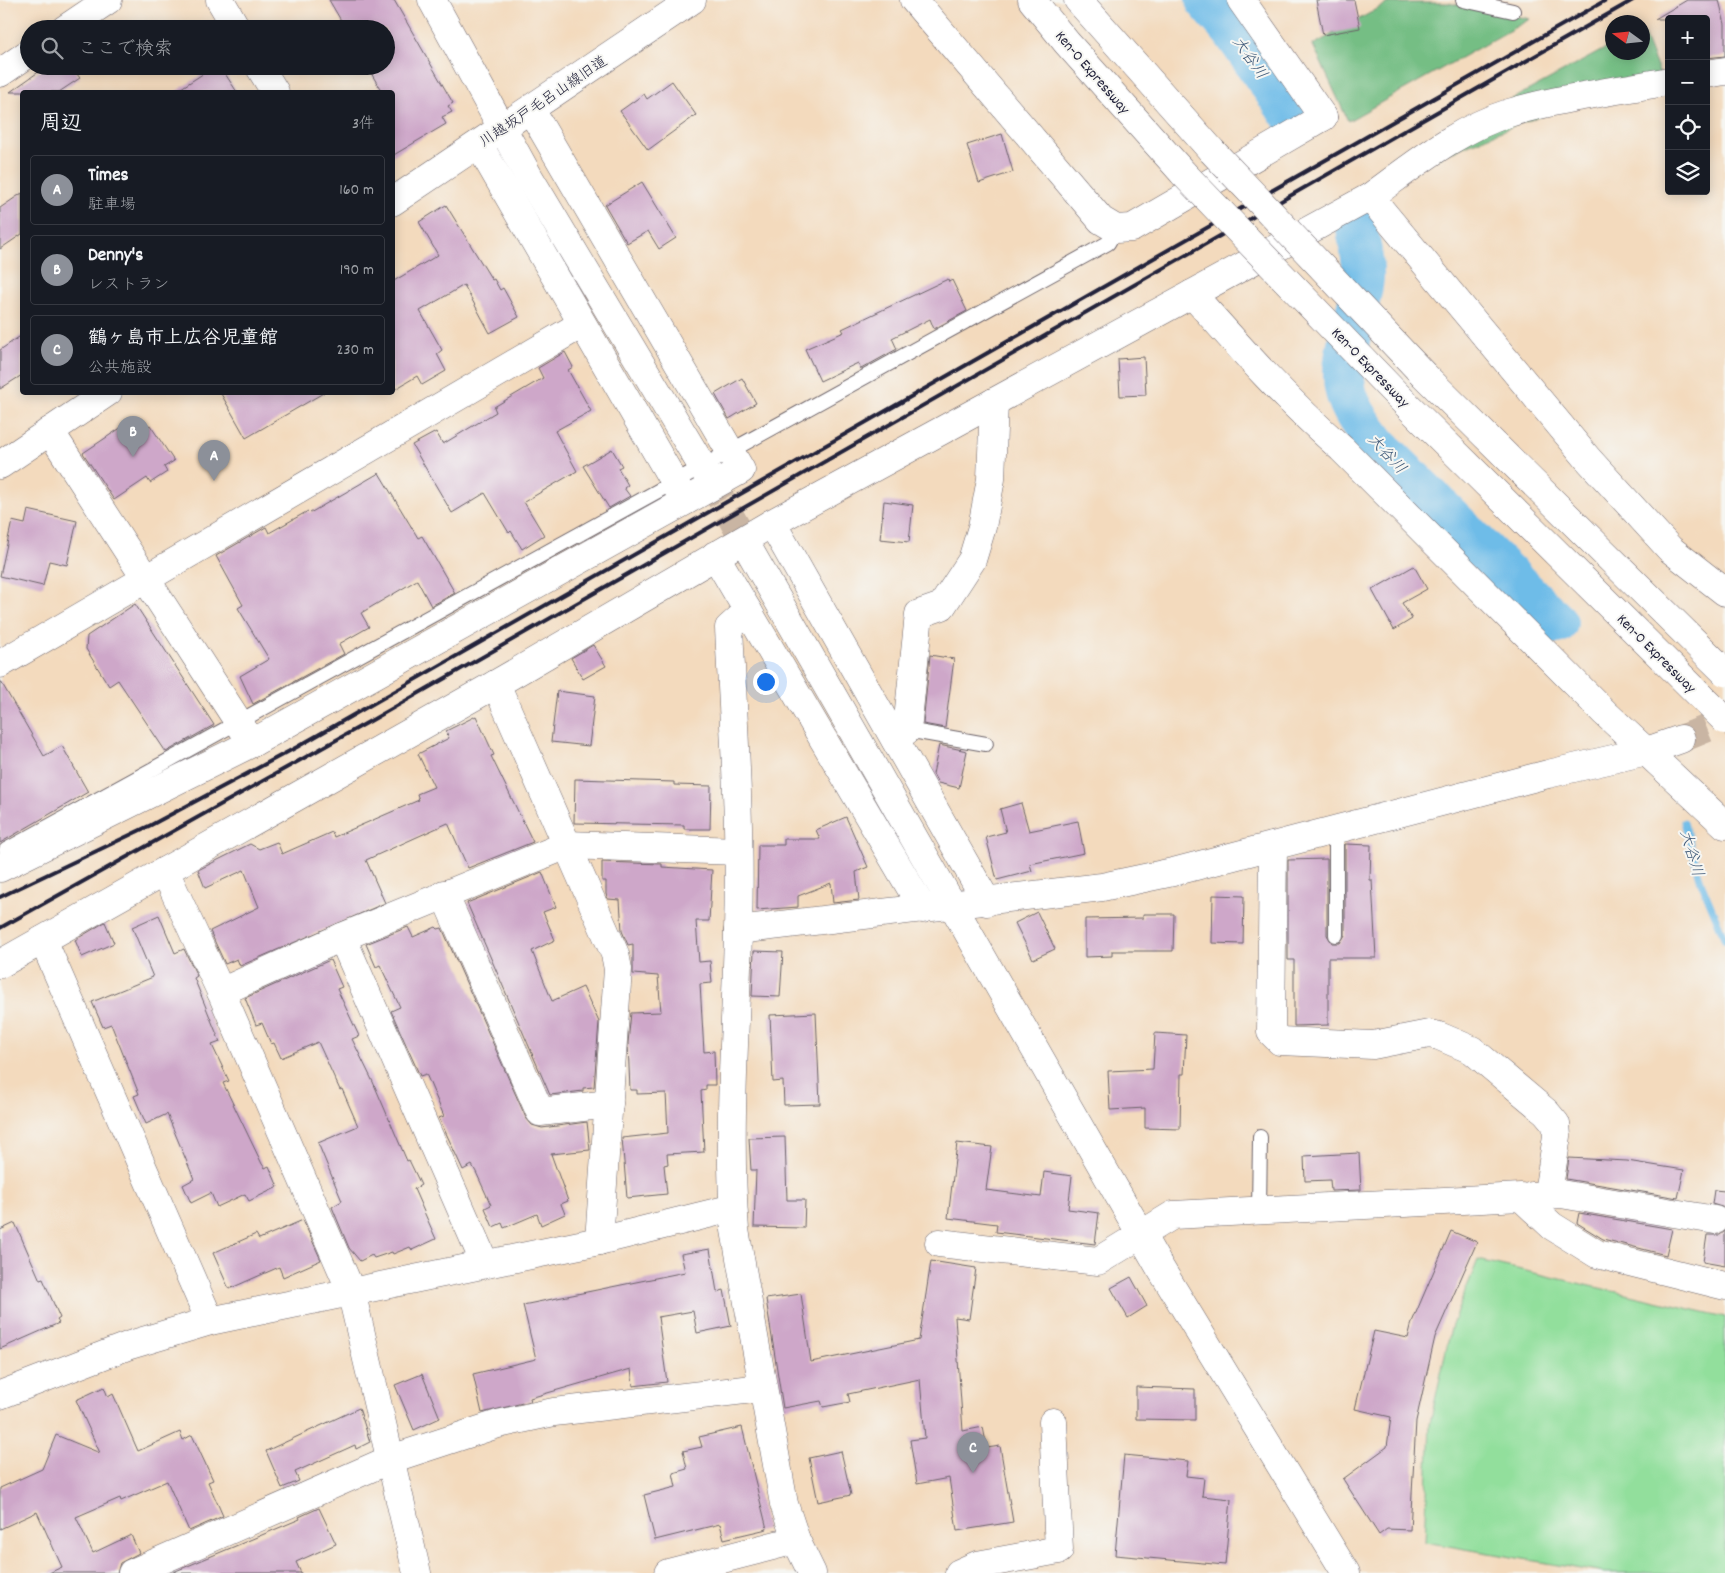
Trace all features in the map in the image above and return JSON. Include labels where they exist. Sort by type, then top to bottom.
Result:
[{"type":"main road","points":[[78,20],[108,0]]},
{"type":"main road","points":[[220,0],[232,20]]},
{"type":"main road","points":[[432,0],[529,178],[708,476]]},
{"type":"main road","name":"川越坂戸毛呂山線旧道","points":[[395,200],[692,0]]},
{"type":"main road","points":[[914,0],[1101,220],[1116,229],[1132,228],[1323,117],[1241,0]]},
{"type":"main road","name":"Ken-O Expressway","points":[[1032,0],[1067,43],[1184,174],[1398,396],[1725,720]]},
{"type":"main road","points":[[1078,0],[1212,152],[1424,375],[1725,672]]},
{"type":"main road","points":[[0,73],[20,59]]},
{"type":"main road","points":[[1710,73],[1725,70]]},
{"type":"main road","points":[[265,75],[274,90]]},
{"type":"main road","points":[[0,964],[496,684],[772,523],[1370,198],[1421,160],[1468,130],[1508,113],[1665,82]]},
{"type":"main road","points":[[0,868],[252,743],[741,470],[531,110]]},
{"type":"main road","points":[[479,145],[685,501]]},
{"type":"main road","points":[[1370,198],[1588,459],[1670,549],[1725,592]]},
{"type":"main road","points":[[1192,294],[1259,370],[1300,412],[1342,449],[1605,713],[1725,825]]},
{"type":"main road","points":[[0,664],[582,324]]},
{"type":"main road","points":[[0,465],[104,395]]},
{"type":"main road","points":[[901,734],[919,614],[942,606],[972,560],[982,527],[991,479],[994,402]]},
{"type":"main road","points":[[50,431],[252,743]]},
{"type":"main road","points":[[772,523],[901,734],[986,902]]},
{"type":"main road","points":[[751,553],[1141,1234],[1346,1573]]},
{"type":"main road","points":[[715,555],[923,909]]},
{"type":"main road","points":[[748,611],[729,628],[738,851],[738,930],[731,1132],[733,1208],[735,1230],[762,1388],[783,1497],[796,1540],[812,1573]]},
{"type":"main road","points":[[496,684],[615,954],[618,969],[599,1242]]},
{"type":"main road","points":[[738,930],[954,906],[1102,887],[1173,872],[1548,774],[1647,751],[1682,739]]},
{"type":"main road","points":[[220,992],[342,937],[567,845],[738,851]]},
{"type":"main road","points":[[1273,846],[1271,1032],[1280,1041],[1373,1045],[1429,1034],[1455,1041],[1472,1050],[1546,1112],[1556,1124],[1557,1136],[1548,1194]]},
{"type":"main road","points":[[165,871],[351,1291],[417,1573]]},
{"type":"main road","points":[[444,894],[540,1112],[609,1104]]},
{"type":"main road","points":[[342,937],[485,1264]]},
{"type":"main road","points":[[43,940],[210,1321]]},
{"type":"main road","points":[[939,1244],[1098,1261],[1173,1215],[1548,1194],[1715,1220]]},
{"type":"main road","points":[[1521,1197],[1552,1226],[1597,1254],[1725,1286]]},
{"type":"main road","points":[[0,1396],[130,1345],[210,1321],[599,1242],[733,1208]]},
{"type":"main road","points":[[132,1573],[390,1458],[498,1424],[554,1412],[762,1388]]},
{"type":"main road","points":[[959,1573],[977,1565],[1059,1550],[1053,1422]]},
{"type":"main road","points":[[668,1573],[796,1540]]},
{"type":"lane","points":[[1463,0],[1513,11]]},
{"type":"lane","points":[[0,854],[1108,244],[1116,229]]},
{"type":"lane","points":[[901,734],[986,744]]},
{"type":"lane","points":[[1336,830],[1336,935]]},
{"type":"lane","points":[[1259,1211],[1260,1137]]},
{"type":"green space","points":[[1388,3],[1448,3],[1530,19],[1348,121],[1313,45]]},
{"type":"green space","points":[[1605,49],[1605,60],[1650,60],[1650,50],[1661,77],[1518,124],[1401,173],[1394,163]]},
{"type":"green space","points":[[1478,1260],[1725,1317],[1725,1573],[1604,1573],[1425,1542],[1430,1423],[1452,1324]]},
{"type":"building","points":[[329,0],[394,0],[453,103],[448,106],[452,112],[442,117],[446,124],[395,154],[395,90],[381,90],[372,75],[395,75],[395,20],[341,20]]},
{"type":"building","points":[[1316,0],[1354,0],[1360,28],[1323,35]]},
{"type":"building","points":[[1687,0],[1719,0],[1725,24],[1725,56],[1710,58],[1710,15],[1665,15],[1665,19],[1655,19]]},
{"type":"building","points":[[34,75],[78,75],[80,78],[62,90],[20,90],[20,92],[10,92]]},
{"type":"building","points":[[201,75],[226,75],[236,90],[178,90]]},
{"type":"building","points":[[672,81],[696,115],[648,150],[620,111],[644,94],[647,99]]},
{"type":"building","points":[[1002,134],[1013,172],[979,183],[967,145]]},
{"type":"building","points":[[642,182],[676,238],[659,249],[648,231],[627,243],[605,205]]},
{"type":"building","points":[[20,194],[20,235],[0,249],[0,208]]},
{"type":"building","points":[[446,205],[492,280],[494,279],[500,290],[503,288],[519,317],[490,333],[464,285],[420,311],[442,350],[437,354],[446,371],[422,385],[417,376],[395,389],[395,280],[438,255],[419,222]]},
{"type":"building","points":[[948,279],[949,282],[952,280],[967,311],[934,329],[930,319],[892,338],[897,349],[861,369],[858,363],[820,381],[805,349],[844,332],[842,329]]},
{"type":"building","points":[[20,336],[20,376],[0,389],[0,350]]},
{"type":"building","points":[[565,352],[573,367],[568,370],[591,411],[555,431],[577,471],[524,502],[544,535],[522,549],[511,531],[509,533],[485,493],[452,513],[412,445],[436,432],[443,444],[496,412],[494,407],[543,378],[538,368]]},
{"type":"building","points":[[1144,357],[1146,395],[1120,396],[1118,359]]},
{"type":"building","points":[[742,378],[756,403],[729,419],[715,394]]},
{"type":"building","points":[[222,395],[320,395],[246,438]]},
{"type":"building","points":[[125,425],[132,436],[150,425],[174,461],[164,467],[167,472],[150,483],[147,478],[114,500],[83,453]]},
{"type":"building","points":[[612,449],[622,466],[618,468],[628,485],[624,488],[630,496],[609,508],[583,466]]},
{"type":"building","points":[[379,473],[418,538],[422,536],[455,593],[431,606],[417,580],[361,613],[369,627],[339,644],[344,654],[253,704],[240,676],[269,659],[238,608],[243,605],[216,556],[266,527],[269,533],[308,511],[310,513]]},
{"type":"building","points":[[884,501],[913,505],[909,542],[880,539]]},
{"type":"building","points":[[28,510],[77,521],[67,565],[49,561],[43,586],[0,576],[12,521],[25,524]]},
{"type":"building","points":[[1414,566],[1427,589],[1402,603],[1412,619],[1394,630],[1372,590]]},
{"type":"building","points":[[135,604],[214,725],[166,752],[118,680],[109,686],[86,649],[87,636]]},
{"type":"building","points":[[593,645],[606,666],[583,679],[571,658]]},
{"type":"building","points":[[930,655],[954,659],[945,728],[923,724]]},
{"type":"building","points":[[0,680],[44,756],[62,746],[88,792],[0,843]]},
{"type":"building","points":[[557,691],[595,696],[589,746],[551,742]]},
{"type":"building","points":[[476,716],[494,755],[491,756],[533,842],[468,868],[448,823],[366,860],[385,903],[240,966],[237,959],[225,964],[210,931],[259,907],[244,870],[205,888],[198,870],[250,844],[259,849],[277,842],[282,854],[332,832],[334,837],[419,800],[417,794],[434,787],[418,754],[449,738],[446,731]]},
{"type":"building","points":[[939,745],[967,751],[959,788],[938,783],[933,774]]},
{"type":"building","points":[[575,779],[674,782],[674,785],[711,786],[710,829],[684,829],[684,825],[574,823]]},
{"type":"building","points":[[1021,803],[1029,831],[1078,821],[1084,853],[1030,864],[1032,871],[997,880],[986,837],[1006,832],[1000,809]]},
{"type":"building","points":[[846,817],[868,867],[856,872],[859,900],[833,903],[831,883],[798,896],[798,907],[757,910],[758,845],[784,845],[784,839],[820,839],[816,830]]},
{"type":"building","points":[[1345,844],[1371,845],[1370,880],[1372,880],[1376,958],[1328,958],[1328,1025],[1294,1026],[1294,960],[1288,960],[1288,860],[1327,859],[1327,935],[1332,943],[1340,943],[1345,935]]},
{"type":"building","points":[[602,862],[662,864],[662,867],[712,870],[709,921],[696,921],[699,962],[710,961],[712,983],[700,984],[704,1052],[714,1051],[715,1085],[706,1085],[706,1090],[701,1091],[704,1152],[667,1154],[668,1164],[664,1165],[667,1194],[627,1198],[622,1138],[668,1133],[666,1093],[637,1094],[637,1090],[630,1090],[628,1043],[631,1013],[661,1012],[658,976],[633,974],[633,944],[628,945],[622,931],[620,900],[608,899],[606,894],[606,881],[602,881]]},
{"type":"building","points":[[542,872],[556,907],[543,912],[555,940],[532,951],[552,1001],[583,987],[599,1022],[594,1087],[583,1088],[583,1091],[550,1095],[467,903]]},
{"type":"building","points":[[1213,895],[1244,896],[1243,944],[1212,943]]},
{"type":"building","points":[[1037,912],[1055,949],[1033,959],[1015,923]]},
{"type":"building","points":[[1143,914],[1174,914],[1173,951],[1112,951],[1112,956],[1085,957],[1085,919],[1143,918]]},
{"type":"building","points":[[159,915],[175,953],[184,949],[197,976],[194,978],[220,1042],[212,1045],[229,1081],[223,1083],[262,1164],[265,1168],[269,1166],[278,1187],[249,1201],[245,1194],[217,1207],[211,1193],[191,1203],[183,1185],[194,1179],[167,1114],[146,1124],[134,1096],[139,1094],[111,1024],[103,1027],[92,1002],[153,977],[132,927]]},
{"type":"building","points":[[105,922],[114,943],[82,957],[75,940]]},
{"type":"building","points":[[408,927],[413,937],[436,927],[438,929],[442,928],[526,1118],[532,1125],[542,1128],[587,1122],[590,1150],[551,1154],[568,1201],[561,1204],[565,1214],[541,1225],[537,1214],[504,1228],[502,1223],[493,1227],[485,1208],[491,1205],[472,1165],[463,1170],[439,1118],[444,1116],[426,1074],[420,1076],[391,1011],[400,1007],[380,965],[376,967],[366,944]]},
{"type":"building","points":[[754,951],[783,952],[780,997],[752,996]]},
{"type":"building","points":[[330,960],[342,987],[337,989],[359,1036],[352,1039],[407,1161],[409,1160],[421,1185],[414,1189],[436,1239],[412,1250],[410,1247],[393,1254],[392,1252],[374,1258],[372,1255],[360,1261],[349,1248],[332,1207],[342,1201],[318,1143],[358,1126],[342,1089],[340,1090],[318,1042],[281,1058],[274,1043],[271,1044],[262,1023],[256,1025],[245,998]]},
{"type":"building","points":[[816,1013],[820,1104],[784,1105],[783,1081],[773,1082],[770,1015]]},
{"type":"building","points":[[1155,1033],[1186,1035],[1184,1074],[1181,1074],[1180,1129],[1145,1128],[1145,1108],[1110,1110],[1108,1071],[1153,1069]]},
{"type":"building","points":[[785,1137],[787,1200],[805,1200],[804,1228],[754,1227],[756,1170],[751,1170],[749,1138]]},
{"type":"building","points":[[957,1143],[992,1147],[986,1190],[1041,1197],[1044,1172],[1072,1176],[1068,1209],[1099,1213],[1095,1244],[996,1232],[997,1224],[948,1218]]},
{"type":"building","points":[[1359,1153],[1361,1190],[1331,1191],[1330,1180],[1305,1181],[1304,1156]]},
{"type":"building","points":[[1569,1158],[1627,1161],[1684,1170],[1678,1198],[1566,1179]]},
{"type":"building","points":[[1714,1190],[1725,1191],[1725,1208],[1712,1204]]},
{"type":"building","points":[[1579,1213],[1672,1229],[1666,1255],[1603,1239],[1577,1223]]},
{"type":"building","points":[[303,1220],[321,1260],[283,1277],[279,1267],[229,1289],[213,1253],[256,1234],[259,1239]]},
{"type":"building","points":[[15,1223],[40,1280],[43,1279],[60,1318],[57,1320],[59,1323],[0,1349],[0,1230]]},
{"type":"building","points":[[1451,1231],[1477,1242],[1435,1337],[1416,1421],[1410,1530],[1387,1529],[1379,1535],[1343,1479],[1387,1447],[1391,1417],[1355,1409],[1374,1331],[1408,1338],[1412,1322]]},
{"type":"building","points":[[1725,1231],[1725,1266],[1703,1262],[1707,1235],[1720,1235]]},
{"type":"building","points":[[710,1249],[717,1292],[724,1290],[731,1326],[697,1333],[693,1311],[658,1317],[667,1382],[633,1386],[631,1369],[530,1398],[531,1401],[482,1413],[473,1374],[536,1359],[523,1305],[685,1272],[681,1254]]},
{"type":"building","points":[[931,1261],[976,1268],[969,1319],[955,1317],[963,1431],[983,1427],[987,1448],[1000,1446],[1013,1522],[957,1531],[949,1478],[917,1484],[910,1440],[925,1438],[920,1379],[848,1394],[850,1402],[823,1407],[821,1401],[783,1408],[766,1299],[801,1294],[811,1362],[919,1340]]},
{"type":"building","points":[[1131,1277],[1147,1306],[1128,1318],[1111,1288]]},
{"type":"building","points":[[422,1374],[440,1418],[414,1430],[395,1385]]},
{"type":"building","points":[[104,1387],[108,1397],[113,1394],[138,1451],[180,1432],[183,1440],[192,1435],[213,1480],[208,1482],[223,1516],[189,1531],[167,1481],[121,1501],[120,1498],[76,1517],[93,1553],[131,1535],[139,1553],[120,1563],[117,1573],[49,1573],[62,1567],[37,1512],[0,1529],[0,1488],[42,1469],[56,1435],[100,1453],[76,1400]]},
{"type":"building","points":[[1136,1387],[1195,1389],[1195,1420],[1136,1419]]},
{"type":"building","points":[[359,1408],[370,1442],[356,1449],[355,1445],[295,1472],[299,1481],[282,1488],[266,1451]]},
{"type":"building","points":[[742,1427],[767,1529],[724,1539],[720,1524],[655,1540],[644,1495],[676,1487],[673,1473],[687,1469],[683,1451],[702,1447],[699,1437]]},
{"type":"building","points":[[841,1451],[851,1495],[818,1502],[809,1458]]},
{"type":"building","points":[[1124,1455],[1188,1461],[1186,1476],[1204,1478],[1202,1496],[1231,1499],[1225,1565],[1115,1555]]},
{"type":"building","points":[[319,1508],[336,1544],[296,1562],[301,1573],[171,1573],[300,1519],[299,1517]]},
{"type":"waterway","name":"大谷川","points":[[1206,0],[1232,30],[1293,117]]},
{"type":"waterway","name":"大谷川","points":[[1357,229],[1363,278],[1344,365],[1346,392],[1351,406],[1377,445],[1557,623]]},
{"type":"waterway","name":"大谷川","points":[[1684,822],[1701,882],[1725,940]]},
{"type":"tunnel","points":[[708,476],[751,553]]},
{"type":"tunnel","points":[[1681,739],[1725,721]]},
{"type":"railway","points":[[0,897],[151,825],[297,747],[1606,0]]},
{"type":"railway","points":[[0,928],[372,720],[1633,0]]},
{"type":"place","name":"Denny's","points":[[133,457]]},
{"type":"place","name":"Times","points":[[214,481]]},
{"type":"place","name":"鶴ヶ島市上広谷児童館","points":[[973,1473]]}]
